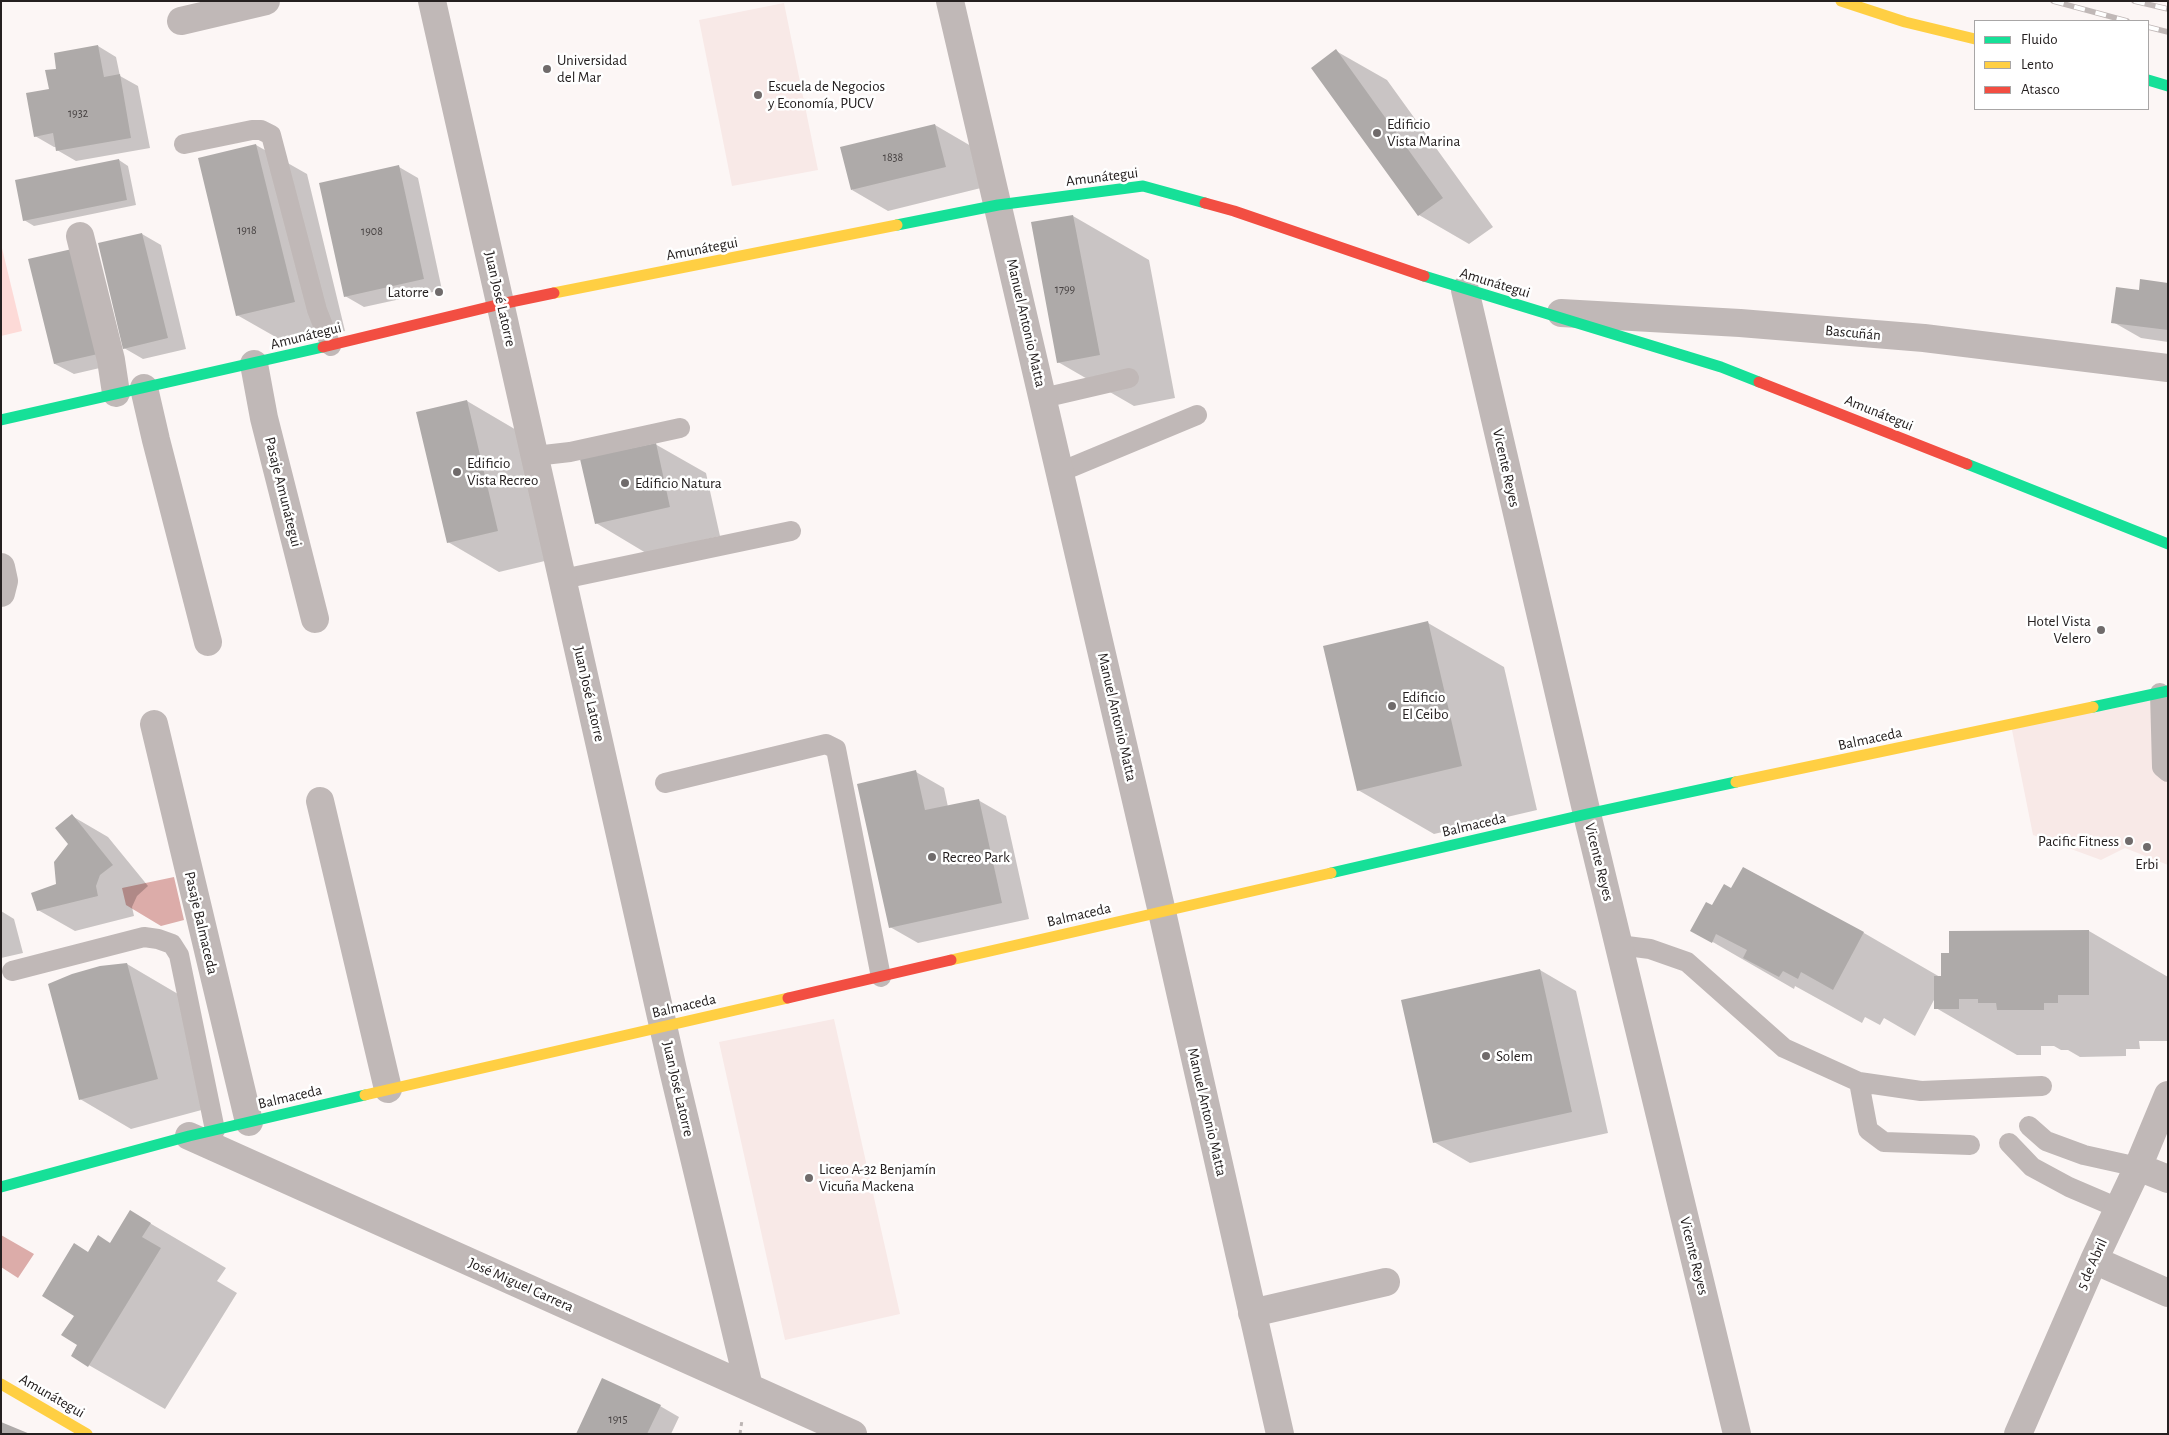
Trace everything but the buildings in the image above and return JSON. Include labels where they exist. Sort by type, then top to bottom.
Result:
[{"type":"street","points":[[181,21],[266,1]]},
{"type":"street","name":"Juan José Latorre","points":[[432,1],[502,304],[664,1026],[672,1070],[748,1387]]},
{"type":"street","name":"Manuel Antonio Matta","points":[[950,1],[1162,912],[1280,1434]]},
{"type":"street","points":[[1841,1],[1905,22],[1974,39]]},
{"type":"street","points":[[2149,80],[2168,86]]},
{"type":"street","name":"Amunátegui","points":[[1,420],[116,393],[254,364],[502,304],[998,205],[1143,186],[1234,211],[1465,290],[1721,367],[2168,544]]},
{"type":"street","points":[[80,236],[111,360],[116,393]]},
{"type":"street","name":"Vicente Reyes","points":[[1465,290],[1587,814],[1737,1434]]},
{"type":"street","name":"Bascuñán","points":[[1537,312],[1740,323],[1924,338],[2168,368]]},
{"type":"street","name":"Pasaje Amunátegui","points":[[254,364],[264,418],[315,619]]},
{"type":"street","points":[[144,388],[208,642]]},
{"type":"street","points":[[1,567],[4,581],[1,593]]},
{"type":"street","name":"Balmaceda","points":[[1,1187],[189,1136],[388,1089],[1587,814],[2164,692]]},
{"type":"street","name":"Pasaje Balmaceda","points":[[154,724],[249,1122]]},
{"type":"street","points":[[320,801],[388,1089]]},
{"type":"street","name":"5 de Abril","points":[[2018,1434],[2094,1260],[2138,1167],[2168,1095]]},
{"type":"street","name":"José Miguel Carrera","points":[[189,1136],[853,1434]]},
{"type":"street","points":[[2138,1167],[2168,1179]]},
{"type":"street","points":[[2094,1260],[2168,1292]]},
{"type":"street","points":[[1252,1313],[1386,1282]]},
{"type":"street","name":"Amunátegui","points":[[1,1384],[87,1434]]},
{"type":"lane","points":[[184,144],[252,130],[261,130],[271,135],[317,310],[331,346]]},
{"type":"lane","points":[[1043,398],[1129,378]]},
{"type":"lane","points":[[1060,472],[1197,415]]},
{"type":"lane","points":[[536,456],[570,452],[680,428]]},
{"type":"lane","points":[[563,579],[790,531]]},
{"type":"lane","points":[[2164,692],[2162,767],[2168,772]]},
{"type":"lane","points":[[664,783],[826,744],[836,749],[881,976]]},
{"type":"lane","points":[[12,971],[144,937],[158,938],[172,944],[179,955],[215,1130]]},
{"type":"lane","points":[[1619,945],[1650,949],[1687,962],[1784,1048],[1859,1082],[1921,1090],[2042,1086]]},
{"type":"lane","points":[[1859,1082],[1868,1130],[1884,1142],[1970,1145]]},
{"type":"lane","points":[[2029,1126],[2046,1141],[2084,1155],[2138,1167]]},
{"type":"lane","points":[[2009,1143],[2032,1167],[2069,1187],[2118,1208]]},
{"type":"shaded area","name":"Escuela de Negocios y Economía, PUCV","points":[[784,3],[818,170],[732,186],[699,20]]},
{"type":"shaded area","points":[[1,244],[22,331],[1,336]]},
{"type":"shaded area","points":[[2168,692],[2168,865],[2125,848],[2101,860],[2033,835],[2011,725]]},
{"type":"shaded area","points":[[174,877],[184,920],[161,926],[126,905],[122,888]]},
{"type":"shaded area","name":"Liceo A-32 Benjamín Vicuña Mackena","points":[[834,1019],[900,1314],[785,1340],[719,1042]]},
{"type":"shaded area","points":[[1,1235],[34,1254],[18,1278],[1,1267]]},
{"type":"railway","points":[[2053,1],[2123,20]]},
{"type":"railway","points":[[2134,1],[2168,9]]},
{"type":"railway","points":[[2149,27],[2168,32]]},
{"type":"traffic: fast","points":[[2149,80],[2168,86]]},
{"type":"traffic: fast","points":[[897,225],[998,205],[1143,186],[1205,203]]},
{"type":"traffic: fast","points":[[1424,276],[1721,367],[1759,382]]},
{"type":"traffic: fast","points":[[1,420],[323,347]]},
{"type":"traffic: fast","points":[[1967,464],[2168,544]]},
{"type":"traffic: fast","points":[[2093,707],[2168,691]]},
{"type":"traffic: fast","points":[[1331,873],[1736,782]]},
{"type":"traffic: fast","points":[[1,1187],[189,1136],[365,1095]]},
{"type":"traffic: slow","points":[[1841,1],[1905,22],[1974,39]]},
{"type":"traffic: slow","points":[[554,293],[897,225]]},
{"type":"traffic: slow","points":[[1736,782],[2093,707]]},
{"type":"traffic: slow","points":[[951,960],[1331,873]]},
{"type":"traffic: slow","points":[[365,1095],[788,998]]},
{"type":"traffic: slow","points":[[1,1384],[87,1434]]},
{"type":"traffic: jam","points":[[1205,203],[1234,211],[1424,276]]},
{"type":"traffic: jam","points":[[323,347],[554,293]]},
{"type":"traffic: jam","points":[[1759,382],[1967,464]]},
{"type":"traffic: jam","points":[[788,998],[951,960]]},
{"type":"place","name":"Universidad del Mar","points":[[547,69]]},
{"type":"place","name":"Escuela de Negocios y Economía, PUCV","points":[[758,95]]},
{"type":"place","name":"Edificio Vista Marina","points":[[1377,133]]},
{"type":"place","name":"Latorre","points":[[439,292]]},
{"type":"place","name":"Edificio Vista Recreo","points":[[457,472]]},
{"type":"place","name":"Edificio Natura","points":[[625,483]]},
{"type":"place","name":"Hotel Vista Velero","points":[[2101,630]]},
{"type":"place","name":"Edificio El Ceibo","points":[[1392,706]]},
{"type":"place","name":"Pacific Fitness","points":[[2129,841]]},
{"type":"place","name":"Erbi","points":[[2147,847]]},
{"type":"place","name":"Recreo Park","points":[[932,857]]},
{"type":"place","name":"Solem","points":[[1486,1056]]},
{"type":"place","name":"Liceo A-32 Benjamín Vicuña Mackena","points":[[809,1178]]}]
